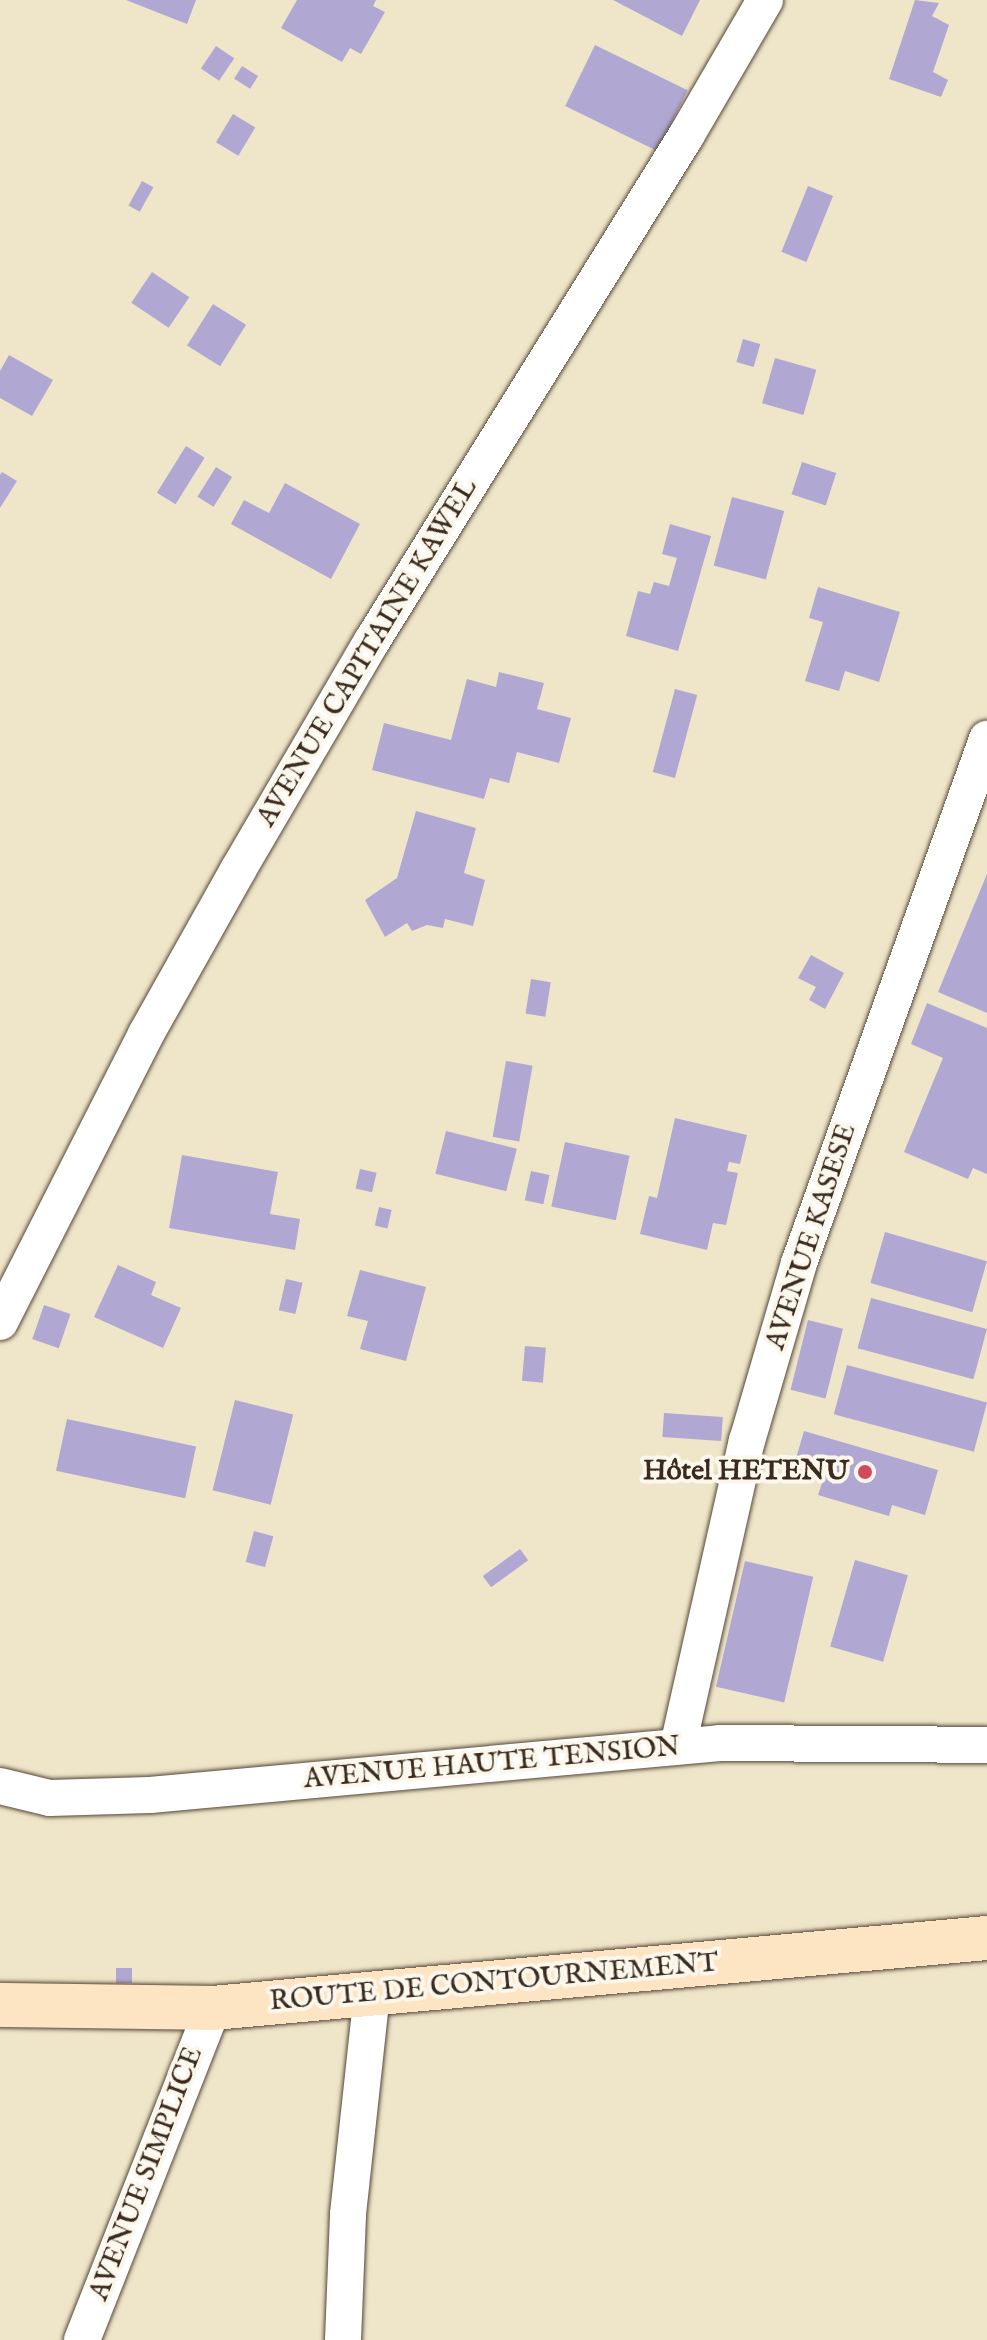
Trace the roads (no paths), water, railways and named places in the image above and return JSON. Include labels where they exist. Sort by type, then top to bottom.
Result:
[{"type":"street","name":"AVENUE CAPITAINE KAWEL","points":[[0,1322],[139,1048],[254,843],[372,641],[678,150],[765,0]]},
{"type":"street","name":"AVENUE KASESE","points":[[678,1746],[747,1441],[799,1263],[987,739]]},
{"type":"street","name":"AVENUE HAUTE TENSION","points":[[0,1786],[50,1798],[150,1795],[678,1746],[987,1745]]},
{"type":"street","name":"ROUTE DE CONTOURNEMENT","points":[[0,2005],[213,2008],[987,1938]]},
{"type":"street","points":[[343,2340],[348,2214],[372,1992]]},
{"type":"street","name":"AVENUE SIMPLICE","points":[[82,2340],[213,2008]]},
{"type":"place","name":"Hôtel HETENU","points":[[865,1472]]}]
